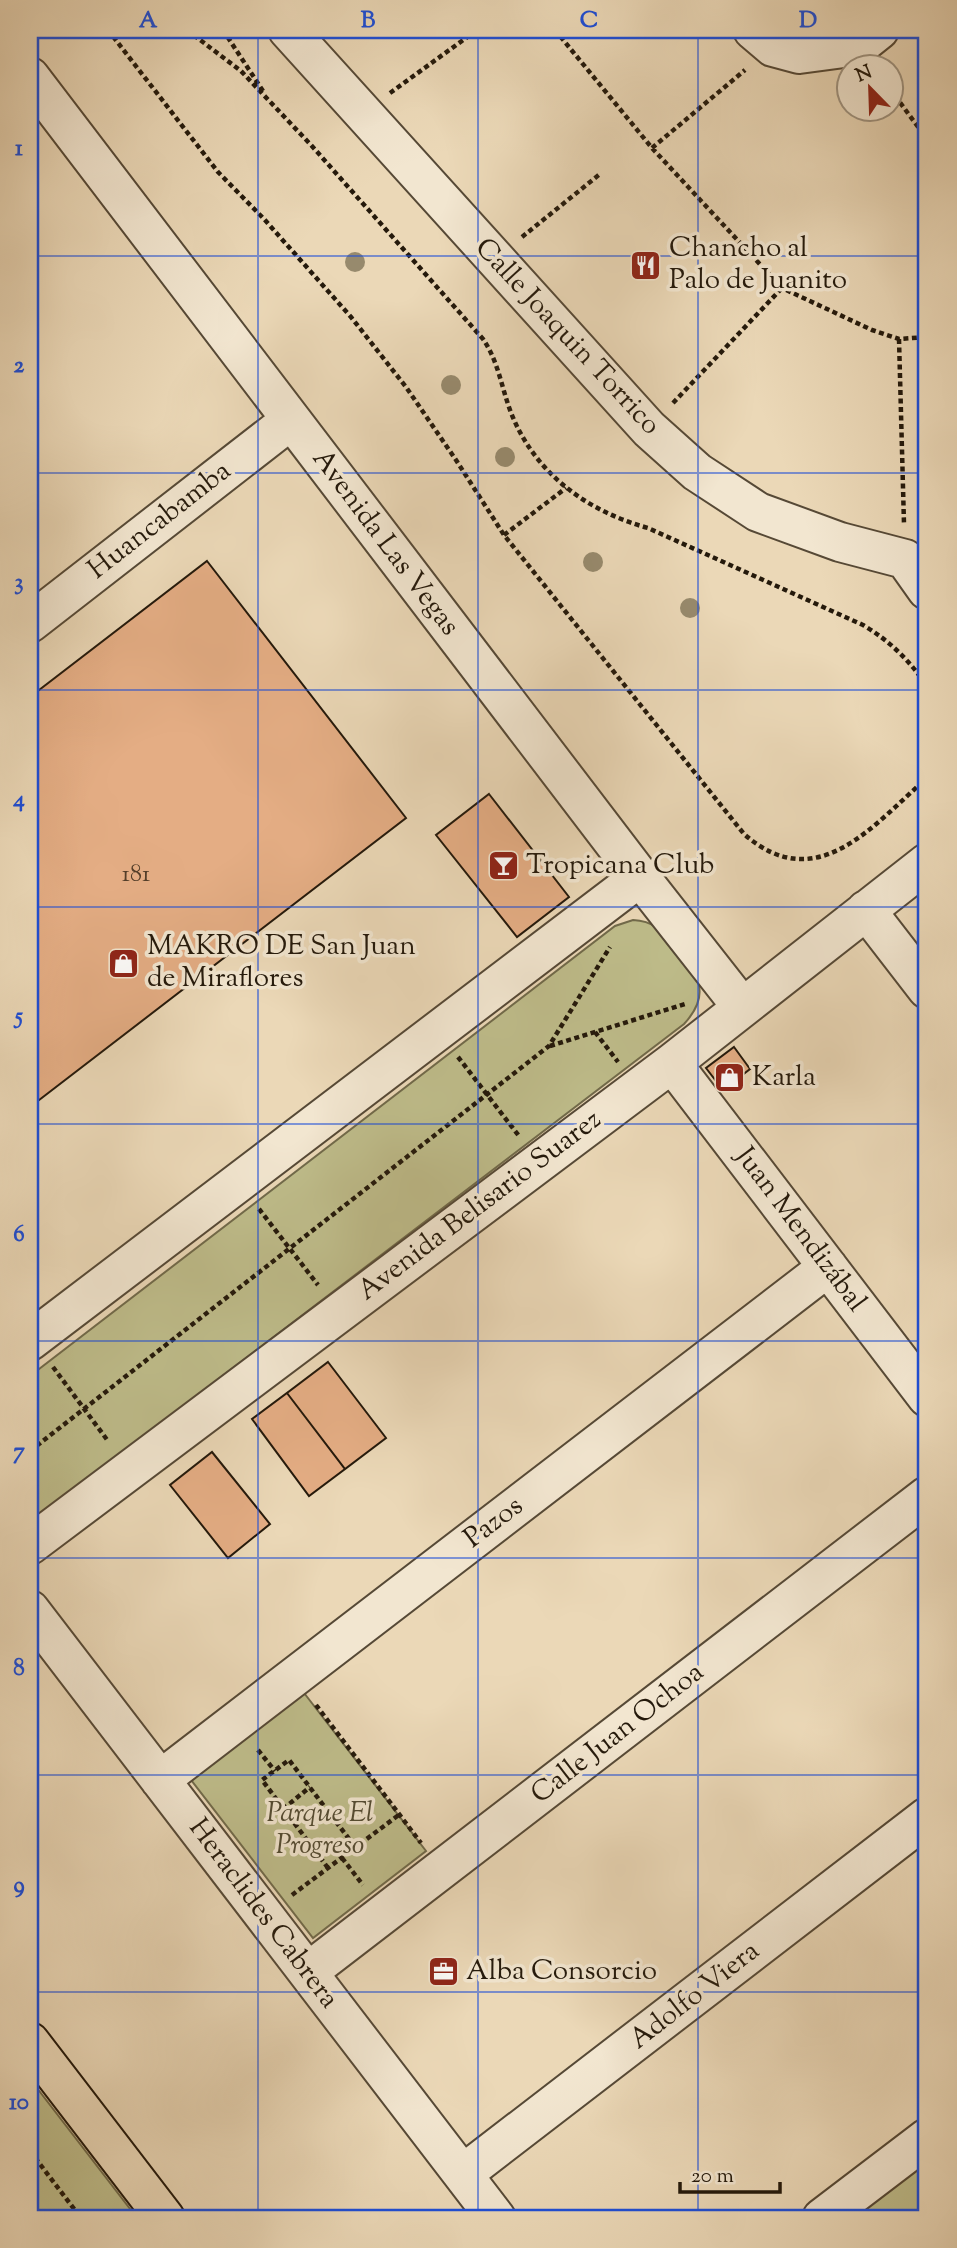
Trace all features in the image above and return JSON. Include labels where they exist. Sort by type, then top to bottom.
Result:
[{"type":"main road","points":[[30,2042],[165,2218]]},
{"type":"street","name":"Calle Joaquin Torrico","points":[[288,30],[649,429],[697,472],[758,512],[840,542],[916,550]]},
{"type":"street","points":[[763,38],[799,54],[859,46],[879,30]]},
{"type":"street","name":"Avenida Las Vegas","points":[[30,77],[742,1007]]},
{"type":"street","name":"Huancabamba","points":[[30,623],[291,420]]},
{"type":"street","points":[[916,550],[927,590]]},
{"type":"street","name":"Avenida Belisario Suarez","points":[[30,1545],[672,1063],[927,863]]},
{"type":"street","points":[[40,1352],[640,877]]},
{"type":"street","points":[[866,910],[927,989]]},
{"type":"street","name":"Juan Mendizábal","points":[[672,1063],[927,1397]]},
{"type":"street","name":"Pazos","points":[[160,1780],[828,1267]]},
{"type":"street","name":"Calle Juan Ochoa","points":[[308,1972],[927,1496]]},
{"type":"street","name":"Heraclides Cabrera","points":[[30,1610],[496,2218]]},
{"type":"street","name":"Adolfo Viera","points":[[463,2174],[927,1817]]},
{"type":"street","points":[[822,2218],[927,2138]]},
{"type":"path","points":[[108,30],[218,172],[300,257],[359,327],[456,460],[504,535],[744,834],[772,854],[788,859],[825,857],[842,850],[927,778]]},
{"type":"path","points":[[187,30],[241,71],[483,339],[492,353],[510,411],[521,435],[535,456],[566,488],[596,509],[621,521],[648,528],[863,625],[883,637],[901,653],[927,686]]},
{"type":"path","points":[[223,30],[272,104]]},
{"type":"path","points":[[363,112],[477,30]]},
{"type":"path","points":[[555,30],[652,148],[782,288],[872,330],[899,339],[927,337]]},
{"type":"path","points":[[652,148],[763,38]]},
{"type":"path","points":[[904,107],[927,139]]},
{"type":"path","points":[[495,259],[600,174]]},
{"type":"path","points":[[649,429],[782,288]]},
{"type":"path","points":[[899,339],[916,550]]},
{"type":"path","points":[[504,535],[566,488]]},
{"type":"path","points":[[549,1046],[610,948],[612,933],[596,910]]},
{"type":"path","points":[[30,1451],[549,1046],[692,1002],[687,1012]]},
{"type":"path","points":[[455,1054],[523,1140]]},
{"type":"path","points":[[257,1206],[324,1293]]},
{"type":"path","points":[[40,1352],[116,1452]]},
{"type":"path","points":[[294,1676],[442,1869]]},
{"type":"path","points":[[254,1744],[275,1771]]},
{"type":"path","points":[[328,1868],[262,1780],[289,1760],[356,1847]]},
{"type":"path","points":[[283,1809],[310,1787]]},
{"type":"path","points":[[285,1900],[400,1814]]},
{"type":"path","points":[[342,1858],[368,1892]]},
{"type":"path","points":[[30,2151],[81,2218]]},
{"type":"green space","points":[[633,920],[653,925],[663,932],[696,976],[700,994],[698,1003],[684,1024],[30,1523],[30,1376],[615,926]]},
{"type":"green space","name":"Parque El Progreso","points":[[301,1689],[426,1851],[313,1938],[188,1776]]},
{"type":"green space","points":[[30,2079],[137,2218],[33,2218],[30,2213]]},
{"type":"green space","points":[[927,2155],[927,2218],[844,2218]]},
{"type":"building","name":"MAKRO DE San Juan de Miraflores","points":[[207,561],[406,818],[30,1107],[30,697]]},
{"type":"building","name":"Tropicana Club","points":[[489,794],[569,897],[517,937],[436,835]]},
{"type":"building","points":[[734,1047],[750,1069],[723,1090],[706,1068]]},
{"type":"building","points":[[328,1362],[386,1438],[345,1469],[287,1393]]},
{"type":"building","points":[[287,1393],[345,1469],[309,1496],[252,1419]]},
{"type":"building","points":[[212,1452],[270,1524],[228,1558],[170,1485]]},
{"type":"place","name":"Chancho al Palo de Juanito","points":[[646,265]]},
{"type":"place","name":"Tropicana Club","points":[[503,866]]},
{"type":"place","name":"MAKRO DE San Juan de Miraflores","points":[[124,963]]},
{"type":"place","name":"Karla","points":[[729,1078]]},
{"type":"place","name":"Alba Consorcio","points":[[443,1972]]}]
